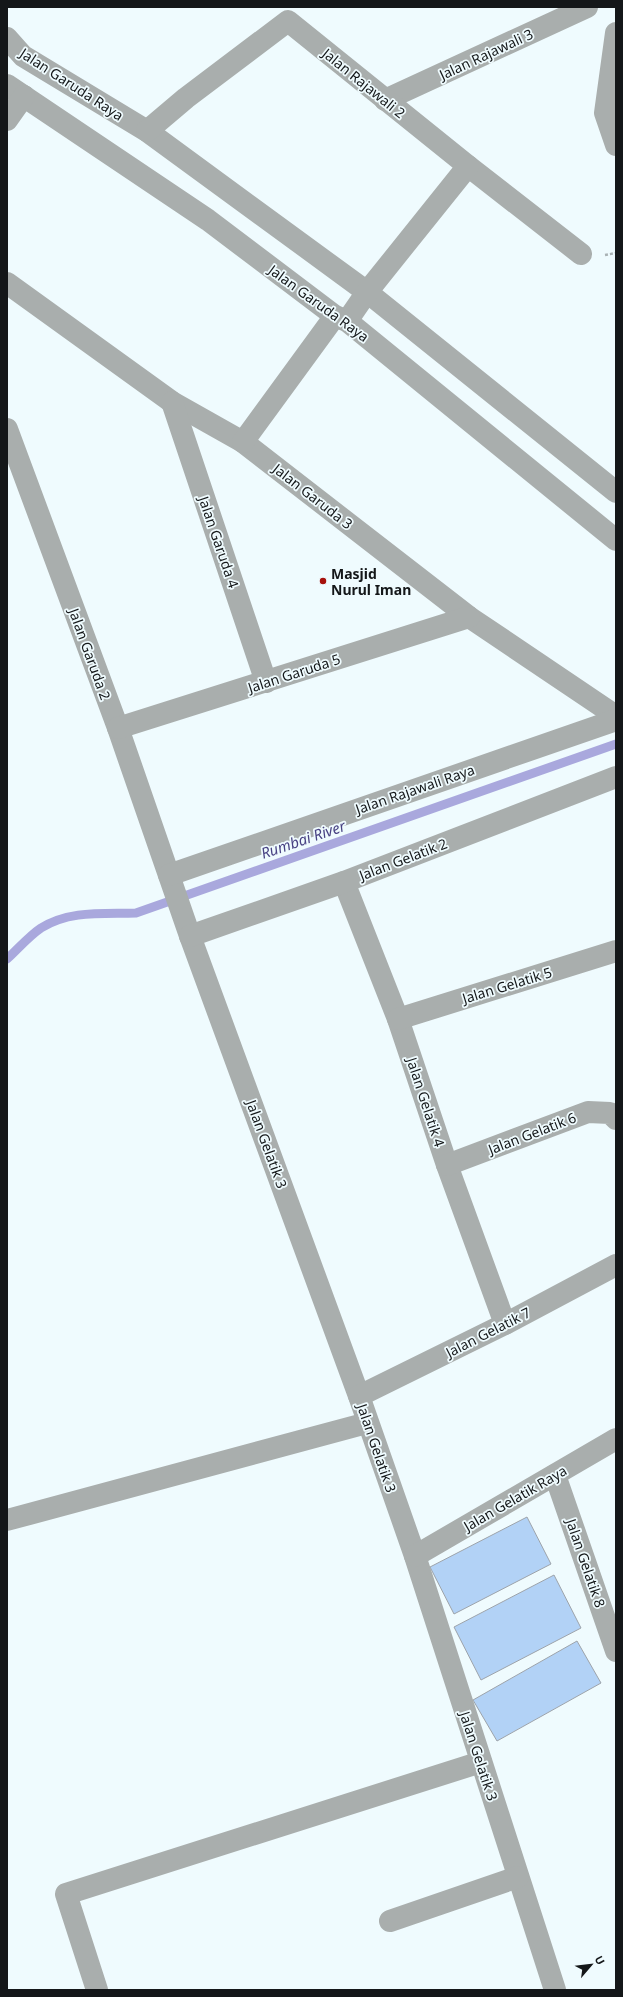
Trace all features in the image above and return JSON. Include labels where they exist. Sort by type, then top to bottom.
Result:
[{"type":"street","name":"Jalan Rajawali 3","points":[[385,100],[587,7]]},
{"type":"street","name":"Jalan Rajawali 2","points":[[147,131],[285,14],[385,100],[581,254]]},
{"type":"street","points":[[616,33],[611,97],[605,113],[616,145]]},
{"type":"street","name":"Jalan Garuda Raya","points":[[7,38],[23,56],[147,131],[367,292],[616,492]]},
{"type":"street","name":"Jalan Garuda Raya","points":[[16,91],[208,220],[341,319],[616,540]]},
{"type":"street","points":[[7,120],[16,91]]},
{"type":"street","points":[[243,442],[341,319],[367,292],[468,166]]},
{"type":"street","name":"Jalan Garuda 3","points":[[7,283],[172,402],[243,442],[469,617],[616,716]]},
{"type":"street","name":"Jalan Garuda 4","points":[[172,402],[266,682]]},
{"type":"street","name":"Jalan Garuda 2","points":[[7,429],[118,728],[182,912]]},
{"type":"street","name":"Jalan Garuda 5","points":[[118,728],[469,617]]},
{"type":"street","name":"Jalan Rajawali Raya","points":[[170,878],[616,720]]},
{"type":"street","name":"Jalan Gelatik 2","points":[[190,936],[344,882],[616,778]]},
{"type":"street","name":"Jalan Gelatik 4","points":[[344,882],[398,1019],[447,1165],[505,1324]]},
{"type":"street","name":"Jalan Gelatik 3","points":[[182,912],[359,1396],[367,1423],[415,1556],[555,1990]]},
{"type":"street","name":"Jalan Gelatik 5","points":[[398,1019],[616,951]]},
{"type":"street","name":"Jalan Gelatik 6","points":[[447,1165],[588,1112],[610,1113],[616,1119]]},
{"type":"street","name":"Jalan Gelatik 7","points":[[359,1396],[505,1324],[616,1265]]},
{"type":"street","points":[[7,1520],[367,1423]]},
{"type":"street","name":"Jalan Gelatik Raya","points":[[415,1556],[616,1440]]},
{"type":"street","name":"Jalan Gelatik 8","points":[[555,1475],[614,1641]]},
{"type":"street","points":[[97,1990],[66,1894],[481,1762]]},
{"type":"street","points":[[390,1921],[518,1877]]},
{"type":"building","points":[[527,1517],[551,1564],[454,1614],[430,1567]]},
{"type":"building","points":[[554,1575],[581,1628],[481,1680],[454,1627]]},
{"type":"building","points":[[577,1641],[601,1683],[497,1741],[473,1700]]},
{"type":"waterway","name":"Rumbai River","points":[[7,959],[41,928],[63,918],[99,913],[136,913],[616,744]]},
{"type":"place","name":"Masjid Nurul Iman","points":[[323,581]]}]
